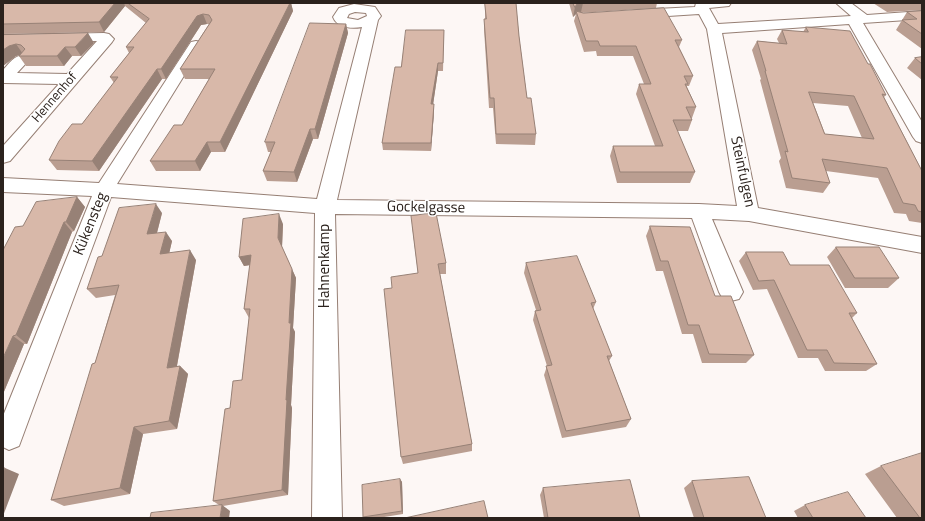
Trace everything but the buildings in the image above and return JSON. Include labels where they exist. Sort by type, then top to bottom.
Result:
[{"type":"street","points":[[627,15],[702,7],[724,3]]},
{"type":"street","points":[[843,3],[859,20],[922,137]]},
{"type":"street","name":"Steinfulgen","points":[[702,7],[714,29],[749,214],[922,244]]},
{"type":"street","name":"Hahnenkamp","points":[[327,518],[325,207],[373,12]]},
{"type":"street","points":[[714,29],[922,15]]},
{"type":"street","name":"Kükensteg","points":[[9,436],[104,190],[207,29]]},
{"type":"street","name":"Hennenhof","points":[[3,39],[104,37],[108,39],[3,157]]},
{"type":"street","points":[[22,59],[4,78],[72,79]]},
{"type":"street","points":[[3,185],[104,190]]},
{"type":"street","name":"Gockelgasse","points":[[104,190],[325,207],[699,211],[749,214]]},
{"type":"street","points":[[699,211],[731,292]]}]
